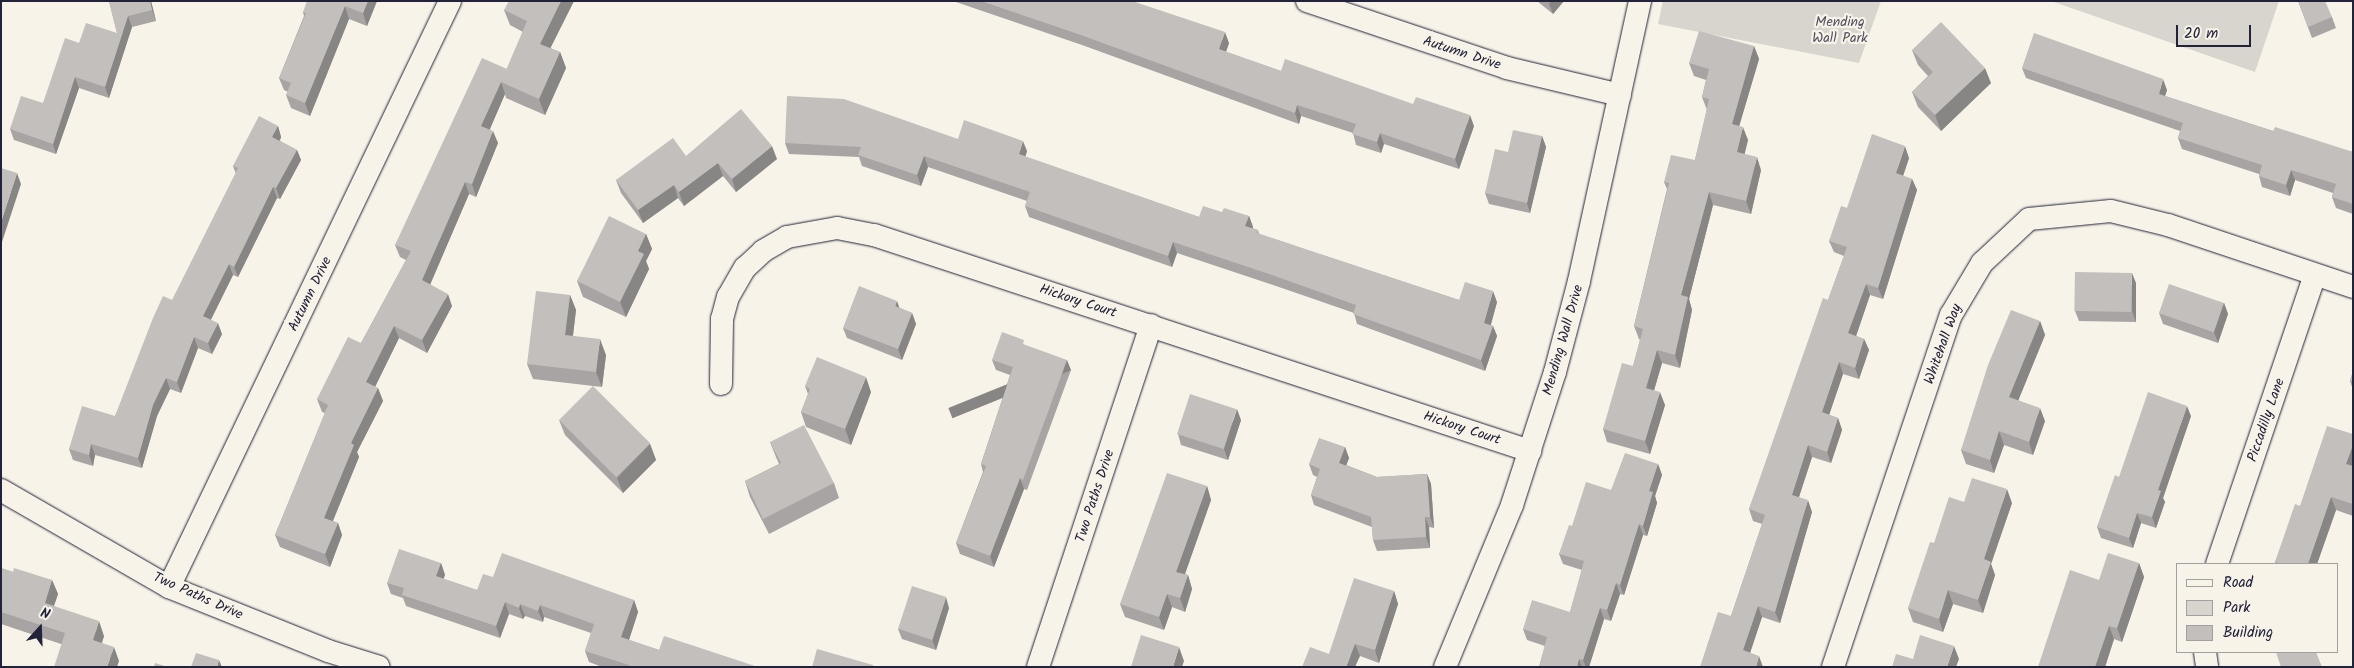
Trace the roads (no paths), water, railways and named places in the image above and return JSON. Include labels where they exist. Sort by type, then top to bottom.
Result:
[{"type":"street","name":"Autumn Drive","points":[[170,587],[450,1]]},
{"type":"street","name":"Autumn Drive","points":[[1307,1],[1507,68],[1620,95]]},
{"type":"street","name":"Mending Wall Drive","points":[[1445,667],[1482,583],[1530,452],[1579,281],[1640,1]]},
{"type":"street","name":"Whitehall Way","points":[[1833,667],[1952,315],[1982,262],[2029,219],[2111,211],[2168,225],[2353,287]]},
{"type":"street","name":"Hickory Court","points":[[721,384],[722,319],[736,281],[763,250],[787,237],[821,228],[854,230],[1151,325],[1530,452]]},
{"type":"street","name":"Piccadilly Lane","points":[[2217,563],[2315,275]]},
{"type":"street","name":"Two Paths Drive","points":[[1038,667],[1151,325]]},
{"type":"street","name":"Two Paths Drive","points":[[1,490],[170,587],[328,651],[379,667]]},
{"type":"street","points":[[2206,653],[2207,667]]},
{"type":"park label","name":"Mending Wall Park","points":[[1840,30]]}]
